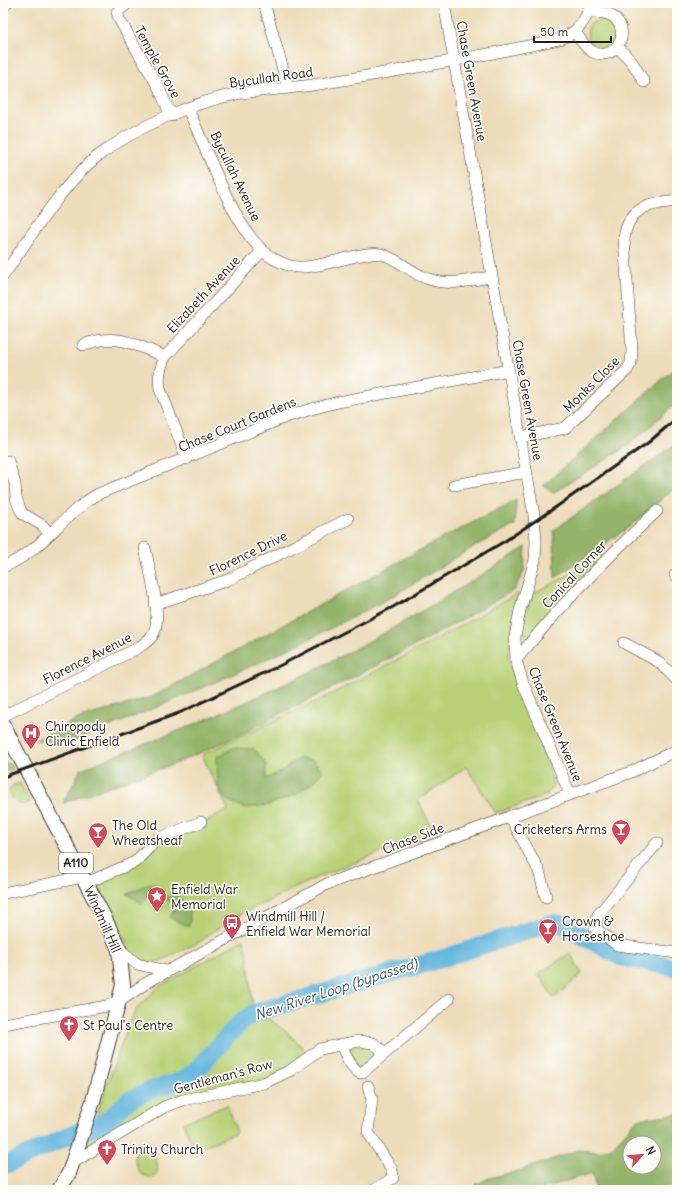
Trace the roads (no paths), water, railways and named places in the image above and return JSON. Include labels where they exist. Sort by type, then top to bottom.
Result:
[{"type":"main road","name":"Windmill Hill","points":[[3,725],[85,880],[119,949],[123,985],[120,1001],[88,1114],[70,1168]]},
{"type":"main road","points":[[59,1190],[70,1168]]},
{"type":"main road","points":[[68,1190],[70,1186],[70,1168]]},
{"type":"street","points":[[3,6],[7,3]]},
{"type":"street","name":"Temple Grove","points":[[128,3],[117,12],[119,19],[159,88],[171,116]]},
{"type":"street","points":[[264,3],[288,87]]},
{"type":"street","name":"Chase Green Avenue","points":[[444,3],[534,515],[536,541],[535,560],[515,637],[516,660],[523,683],[570,794]]},
{"type":"street","points":[[589,7],[616,19],[622,32],[622,40],[618,47],[606,53],[593,52],[584,45],[575,32],[581,26],[589,7]]},
{"type":"street","name":"Bycullah Road","points":[[3,276],[40,223],[70,184],[87,166],[97,157],[123,139],[171,116],[188,109],[235,95],[288,87],[324,84],[560,39],[575,32]]},
{"type":"street","points":[[618,47],[632,62],[644,82]]},
{"type":"street","name":"Bycullah Avenue","points":[[188,109],[236,213],[248,233],[262,251],[280,262],[296,267],[321,265],[368,254],[380,254],[392,259],[425,278],[443,283],[491,277]]},
{"type":"street","name":"Monks Close","points":[[520,437],[565,428],[627,370],[631,363],[632,351],[624,239],[625,230],[631,218],[638,210],[651,204],[677,201]]},
{"type":"street","name":"Elizabeth Avenue","points":[[187,459],[160,389],[159,370],[165,357],[262,251]]},
{"type":"street","points":[[83,345],[103,338],[109,338],[130,343],[165,357]]},
{"type":"street","name":"Chase Court Gardens","points":[[3,567],[20,560],[35,549],[80,504],[98,494],[187,459],[286,417],[338,402],[509,370]]},
{"type":"street","points":[[8,461],[15,484],[16,498],[20,509],[23,514],[42,525],[50,534]]},
{"type":"street","points":[[454,485],[527,472]]},
{"type":"street","name":"Conical Corner","points":[[516,660],[539,632],[611,555],[657,511]]},
{"type":"street","name":"Florence Drive","points":[[155,604],[228,580],[348,519]]},
{"type":"street","name":"Florence Avenue","points":[[3,716],[138,648],[151,638],[156,629],[155,604],[145,548]]},
{"type":"street","points":[[624,643],[659,662],[677,680]]},
{"type":"street","name":"Chase Side","points":[[3,1024],[107,1006],[120,1001],[141,986],[167,971],[327,884],[631,772],[677,750]]},
{"type":"street","points":[[510,816],[539,871],[546,897]]},
{"type":"street","points":[[3,893],[85,880],[135,862],[157,840],[201,822]]},
{"type":"street","points":[[657,843],[598,915],[594,928],[617,945],[677,953]]},
{"type":"street","points":[[119,949],[137,964],[167,971]]},
{"type":"street","points":[[341,1044],[346,1057],[360,1073],[366,1070],[385,1052],[449,999]]},
{"type":"street","name":"Gentleman's Row","points":[[70,1168],[164,1107],[183,1100],[264,1083],[292,1070],[320,1049],[359,1041],[373,1043],[385,1052]]},
{"type":"street","points":[[368,1086],[372,1099],[368,1132],[392,1170],[393,1178],[374,1190]]},
{"type":"waterway","name":"New River Loop (bypassed)","points":[[3,1166],[73,1134],[95,1127],[108,1119],[129,1100],[151,1090],[183,1080],[195,1071],[241,1022],[254,1013],[444,958],[551,923],[561,924],[620,957],[677,968]]},
{"type":"railway","points":[[3,777],[179,713],[281,665],[393,607],[505,541],[649,442],[677,418]]},
{"type":"place","name":"Chiropody Clinic Enfield","points":[[31,750]]},
{"type":"place","name":"Cricketers Arms","points":[[621,846]]},
{"type":"place","name":"The Old Wheatsheaf","points":[[98,849]]},
{"type":"place","name":"Enfield War Memorial","points":[[157,913]]},
{"type":"place","name":"Windmill Hill / Enfield War Memorial","points":[[232,940]]},
{"type":"place","name":"Crown & Horseshoe","points":[[548,945]]},
{"type":"place","name":"St Paul's Centre","points":[[69,1042]]},
{"type":"place","name":"Trinity Church","points":[[107,1166]]}]
